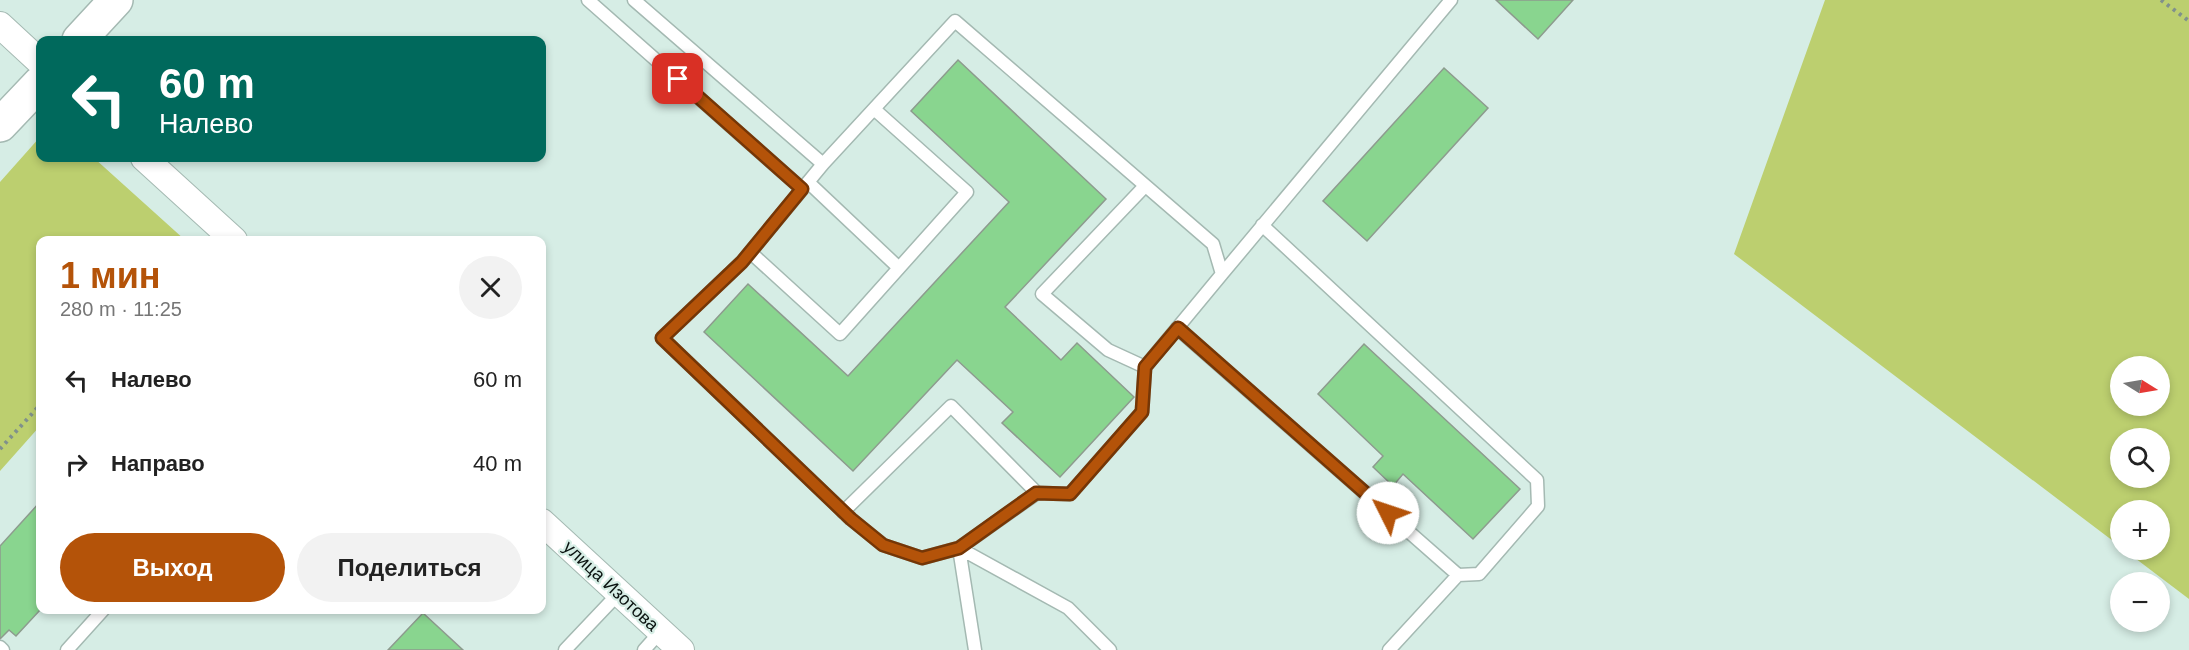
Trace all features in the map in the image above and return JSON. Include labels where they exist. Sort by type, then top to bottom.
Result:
[{"type":"street","points":[[83,36],[116,0]]},
{"type":"street","points":[[0,25],[36,58]]},
{"type":"street","points":[[0,125],[36,87]]},
{"type":"street","points":[[148,162],[230,236]]},
{"type":"street","name":"улица Изотова","points":[[546,526],[619,593],[652,641],[681,650]]},
{"type":"lane","points":[[588,0],[899,268]]},
{"type":"lane","points":[[634,0],[823,164]]},
{"type":"lane","points":[[1222,274],[1213,244],[955,21],[823,164],[750,252],[662,338],[843,512],[883,545],[922,558],[959,548],[1036,493],[1070,494],[1142,412],[1145,367],[1450,0]]},
{"type":"lane","points":[[750,252],[840,334],[967,192],[874,109]]},
{"type":"lane","points":[[1145,186],[1042,294],[1108,350],[1145,367]]},
{"type":"lane","points":[[1178,328],[1458,575],[1479,574],[1538,506],[1537,480],[1262,225]]},
{"type":"lane","points":[[843,512],[951,406],[1036,493]]},
{"type":"lane","points":[[959,548],[975,650]]},
{"type":"lane","points":[[959,548],[1068,608],[1110,650]]},
{"type":"lane","points":[[1389,650],[1458,575]]},
{"type":"lane","points":[[565,650],[619,593]]},
{"type":"lane","points":[[67,650],[99,614]]},
{"type":"path","points":[[2161,0],[2189,21]]},
{"type":"path","points":[[0,448],[36,409]]},
{"type":"green space","points":[[1825,0],[2189,0],[2189,599],[2170,585],[2170,572],[2153,572],[2138,560],[2170,560],[2170,500],[2110,500],[2110,539],[1734,254]]},
{"type":"green space","points":[[36,142],[36,162],[98,162],[181,236],[36,236],[36,430],[0,471],[0,182]]},
{"type":"building","points":[[1496,0],[1573,0],[1538,39]]},
{"type":"building","points":[[958,60],[1106,199],[1005,307],[1061,360],[1077,343],[1134,397],[1060,477],[1002,423],[1013,412],[957,360],[853,471],[704,332],[748,284],[848,376],[1009,202],[911,111]]},
{"type":"building","points":[[1444,68],[1488,108],[1367,241],[1323,201]]},
{"type":"building","points":[[1364,344],[1520,489],[1473,539],[1403,474],[1393,486],[1373,467],[1383,456],[1318,394]]},
{"type":"building","points":[[36,506],[36,614],[16,636],[9,630],[0,639],[0,546]]},
{"type":"building","points":[[424,614],[463,650],[388,650]]},
{"type":"route","points":[[678,79],[802,189],[742,262],[662,338],[851,519],[883,545],[922,558],[959,548],[1036,493],[1070,494],[1142,412],[1145,367],[1178,328],[1388,513]]}]
